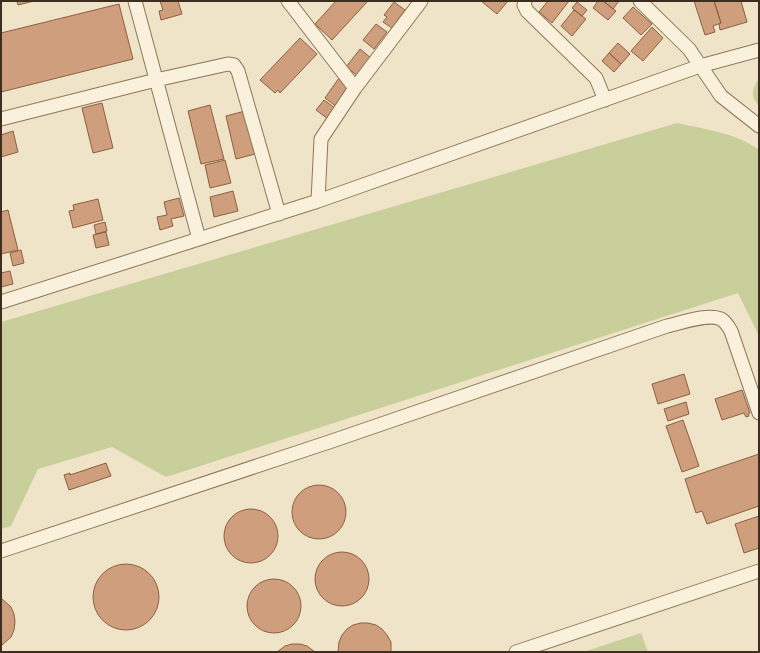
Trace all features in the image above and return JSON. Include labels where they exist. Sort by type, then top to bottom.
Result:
[{"type":"street","points":[[135,1],[200,239]]},
{"type":"street","points":[[288,1],[355,88]]},
{"type":"street","points":[[318,201],[321,139],[355,88],[420,1]]},
{"type":"street","points":[[525,1],[524,5],[527,11],[596,78],[605,100]]},
{"type":"street","points":[[640,1],[689,49],[721,96],[759,126]]},
{"type":"street","points":[[1,302],[280,214],[700,66],[759,50]]},
{"type":"street","points":[[1,119],[156,80],[228,64],[234,65],[238,71],[280,214]]},
{"type":"street","points":[[1,551],[667,326],[709,317],[720,319],[726,323],[731,331],[759,413]]},
{"type":"street","points":[[516,652],[759,571]]},
{"type":"green space","points":[[759,78],[759,106],[754,99],[753,92]]},
{"type":"green space","points":[[677,123],[741,139],[759,150],[759,336],[738,293],[166,477],[112,447],[38,469],[11,526],[1,529],[1,322]]},
{"type":"green space","points":[[641,633],[648,652],[583,652]]},
{"type":"building","points":[[17,1],[34,1],[18,5]]},
{"type":"building","points":[[160,1],[178,1],[182,14],[161,20],[159,11],[163,10]]},
{"type":"building","points":[[336,1],[368,1],[332,40],[315,24]]},
{"type":"building","points":[[481,1],[508,1],[497,14]]},
{"type":"building","points":[[548,1],[569,1],[552,23],[539,12]]},
{"type":"building","points":[[598,1],[603,1],[616,11],[608,20],[593,8]]},
{"type":"building","points":[[603,1],[619,1],[613,9]]},
{"type":"building","points":[[694,1],[714,1],[721,23],[713,26],[715,32],[705,35]]},
{"type":"building","points":[[714,1],[741,1],[747,22],[720,30],[719,24],[721,23]]},
{"type":"building","points":[[394,2],[405,10],[392,28],[383,22],[387,17],[384,15]]},
{"type":"building","points":[[577,2],[587,10],[582,16],[572,8]]},
{"type":"building","points":[[119,4],[133,59],[1,92],[1,33]]},
{"type":"building","points":[[633,7],[652,24],[641,35],[623,18]]},
{"type":"building","points":[[574,10],[586,19],[572,36],[561,26]]},
{"type":"building","points":[[376,24],[387,32],[374,49],[363,40]]},
{"type":"building","points":[[652,27],[663,38],[643,61],[631,51]]},
{"type":"building","points":[[300,38],[317,54],[280,93],[278,90],[275,93],[260,80]]},
{"type":"building","points":[[618,43],[630,54],[621,64],[609,53]]},
{"type":"building","points":[[360,49],[371,58],[358,76],[346,67]]},
{"type":"building","points":[[609,53],[621,64],[614,72],[602,61]]},
{"type":"building","points":[[339,78],[350,91],[337,107],[325,98]]},
{"type":"building","points":[[324,100],[335,108],[328,119],[316,110]]},
{"type":"building","points":[[102,103],[113,148],[93,153],[82,108]]},
{"type":"building","points":[[210,105],[224,159],[201,164],[188,111]]},
{"type":"building","points":[[245,111],[255,154],[236,159],[226,116]]},
{"type":"building","points":[[13,131],[18,152],[1,157],[1,135]]},
{"type":"building","points":[[225,160],[231,183],[210,188],[205,165]]},
{"type":"building","points":[[233,191],[238,211],[214,217],[210,197]]},
{"type":"building","points":[[179,198],[184,216],[171,219],[173,226],[160,230],[157,217],[167,215],[164,202]]},
{"type":"building","points":[[98,199],[103,220],[73,228],[69,211],[74,210],[73,205]]},
{"type":"building","points":[[8,210],[18,250],[1,254],[1,212]]},
{"type":"building","points":[[105,222],[107,231],[96,234],[94,225]]},
{"type":"building","points":[[106,232],[109,245],[96,248],[93,235]]},
{"type":"building","points":[[21,250],[24,263],[13,266],[10,253]]},
{"type":"building","points":[[10,271],[13,284],[1,287],[1,273]]},
{"type":"building","points":[[684,374],[690,394],[658,404],[652,384]]},
{"type":"building","points":[[742,390],[750,413],[748,414],[749,416],[746,417],[744,413],[722,420],[715,399]]},
{"type":"building","points":[[686,402],[689,414],[668,421],[664,409]]},
{"type":"building","points":[[683,420],[699,466],[682,472],[666,426]]},
{"type":"building","points":[[759,454],[759,506],[707,524],[702,511],[696,513],[685,479]]},
{"type":"building","points":[[106,463],[111,476],[69,490],[64,475],[70,473],[70,475]]},
{"type":"building","points":[[319,485],[329,487],[338,493],[344,502],[346,512],[344,522],[338,531],[329,537],[319,539],[309,537],[300,531],[294,522],[292,512],[294,502],[300,493],[309,487]]},
{"type":"building","points":[[251,509],[261,511],[270,517],[276,526],[278,536],[276,546],[270,555],[261,561],[251,563],[241,561],[232,555],[226,546],[224,536],[226,526],[232,517],[241,511]]},
{"type":"building","points":[[759,516],[759,548],[744,553],[735,524]]},
{"type":"building","points":[[342,552],[352,554],[361,560],[367,569],[369,579],[367,589],[361,598],[352,604],[342,606],[332,604],[323,598],[317,589],[315,579],[317,569],[323,560],[332,554]]},
{"type":"building","points":[[126,564],[139,567],[149,574],[156,584],[159,597],[156,610],[149,620],[139,627],[126,630],[113,627],[103,620],[96,610],[93,597],[96,584],[103,574],[113,567]]},
{"type":"building","points":[[274,579],[284,581],[293,587],[299,596],[301,606],[299,616],[293,625],[284,631],[274,633],[264,631],[255,625],[249,616],[247,606],[249,596],[255,587],[264,581]]},
{"type":"building","points":[[1,598],[11,607],[15,622],[11,637],[1,646]]},
{"type":"building","points":[[361,623],[376,625],[382,629],[391,642],[391,652],[338,652],[339,642],[342,635],[353,625]]},
{"type":"building","points":[[292,644],[307,646],[315,652],[277,652],[285,646]]}]
